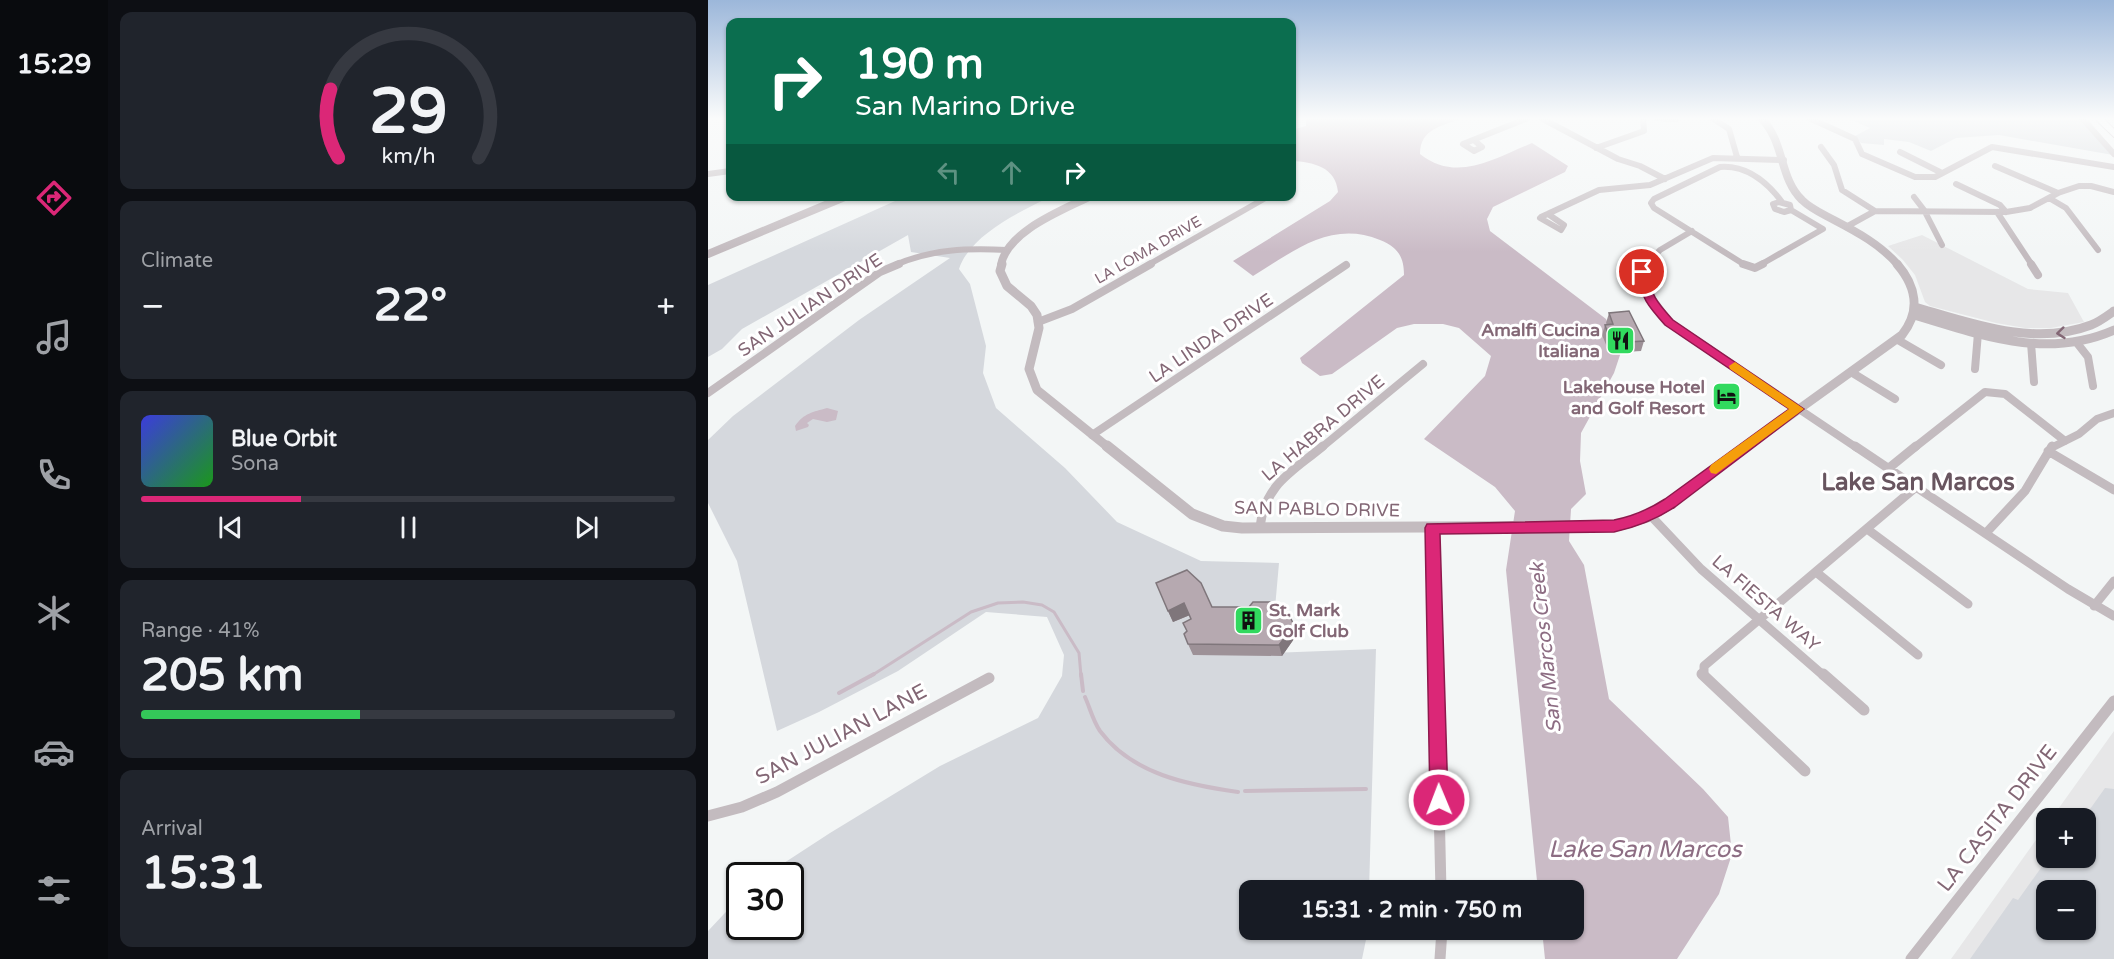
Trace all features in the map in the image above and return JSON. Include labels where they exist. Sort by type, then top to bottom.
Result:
[{"type":"street","points":[[1629,163],[1665,179]]},
{"type":"street","points":[[1548,214],[1599,190],[1637,188],[1665,179],[1699,163]]},
{"type":"street","points":[[1651,516],[1798,409],[1898,340],[1912,324],[1916,301],[1908,279],[1897,264],[1874,242],[1805,203],[1791,183],[1785,163]]},
{"type":"street","points":[[1832,163],[1842,190],[1875,211]]},
{"type":"street","points":[[1881,163],[1905,174],[1928,177],[1962,163]]},
{"type":"street","points":[[1922,163],[1942,173]]},
{"type":"street","points":[[2088,163],[2114,167]]},
{"type":"street","points":[[1995,166],[2058,193]]},
{"type":"street","points":[[1720,167],[1736,168],[1767,184],[1788,206],[1823,229],[1755,268],[1748,267],[1692,231],[1654,208],[1651,203],[1654,199],[1720,167]]},
{"type":"street","points":[[708,174],[726,172]]},
{"type":"street","points":[[1956,184],[2000,205],[2006,212]]},
{"type":"street","points":[[1846,227],[1875,211],[2006,212],[2031,208],[2058,193],[2079,186],[2091,186],[2114,192]]},
{"type":"street","points":[[1914,197],[1924,210],[1942,245]]},
{"type":"street","points":[[2049,198],[2066,208],[2098,250]]},
{"type":"street","points":[[708,254],[835,201]]},
{"type":"street","points":[[1038,322],[1037,315],[1028,303],[1007,287],[1000,273],[1006,250],[1017,237],[1032,226],[1081,201]]},
{"type":"street","name":"LA LOMA DRIVE","points":[[1038,322],[1072,309],[1260,201]]},
{"type":"street","points":[[1788,206],[1801,207],[1805,203]]},
{"type":"street","points":[[1996,212],[2038,275]]},
{"type":"street","points":[[1692,231],[1660,249],[1649,258],[1643,270],[1642,283],[1653,306],[1669,322],[2094,606],[2114,616]]},
{"type":"street","name":"SAN JULIAN DRIVE","points":[[708,393],[880,272],[931,252],[972,248],[1006,250]]},
{"type":"street","name":"LA LINDA DRIVE","points":[[1092,435],[1346,265]]},
{"type":"street","points":[[1915,311],[1998,329],[2043,334],[2084,329],[2100,322],[2114,311]]},
{"type":"street","points":[[1915,311],[1978,333],[2031,343],[2077,343],[2113,332]]},
{"type":"street","name":"SAN PABLO DRIVE","points":[[1038,322],[1038,332],[1031,352],[1029,371],[1037,390],[1192,514],[1223,526],[1432,528],[1614,526],[1651,516]]},
{"type":"street","points":[[1975,369],[1978,333]]},
{"type":"street","points":[[1898,340],[1941,365]]},
{"type":"street","points":[[2031,343],[2034,382]]},
{"type":"street","points":[[2077,343],[2090,359],[2093,386]]},
{"type":"street","name":"LA HABRA DRIVE","points":[[1260,527],[1262,507],[1268,494],[1277,483],[1423,364]]},
{"type":"street","points":[[1851,372],[1895,399]]},
{"type":"street","points":[[1889,468],[1985,392],[2005,394],[2065,441]]},
{"type":"street","points":[[1986,533],[2025,491],[2053,445],[2079,434],[2097,419],[2114,413]]},
{"type":"street","points":[[2048,451],[2114,490]]},
{"type":"street","points":[[1805,771],[1702,674],[1704,666],[1916,487]]},
{"type":"street","name":"LA FIESTA WAY","points":[[1651,516],[1701,569],[1864,710]]},
{"type":"street","points":[[1432,528],[1441,880]]},
{"type":"street","points":[[1867,529],[1968,604]]},
{"type":"street","points":[[1816,572],[1918,655]]},
{"type":"street","points":[[2094,606],[2114,581]]},
{"type":"street","name":"SAN JULIAN LANE","points":[[708,816],[742,807],[777,792],[989,678]]},
{"type":"street","name":"LA CASITA DRIVE","points":[[1911,959],[2114,701]]},
{"type":"street","points":[[1440,959],[1441,940]]},
{"type":"shaded area","points":[[895,201],[1042,201],[1010,217],[984,235],[965,257],[959,269],[970,284],[986,346],[983,373],[996,408],[1065,468],[1117,522],[1201,561],[1279,563],[1271,653],[1376,649],[1369,880],[1239,880],[1239,940],[1366,940],[1362,959],[708,959],[708,931],[726,912],[726,940],[804,940],[804,862],[785,862],[940,766],[1038,718],[1062,676],[1064,655],[1047,617],[986,612],[898,671],[777,731],[737,561],[708,503],[708,440],[733,416],[859,320],[950,258],[911,252],[908,235],[742,329],[722,349],[708,357],[708,285]]},
{"type":"shaded area","points":[[1922,235],[2028,289],[2068,293],[2084,322],[2051,328],[2025,328],[1930,306],[1925,302],[1915,275],[1888,246]]},
{"type":"shaded area","points":[[2114,731],[2114,959],[1951,959],[2036,840],[2036,868],[2096,868],[2096,808],[2059,808]]},
{"type":"shaded area","points":[[2105,788],[2114,789],[2114,959],[1970,959],[2013,898],[2018,900],[2041,868],[2096,868],[2096,808],[2091,808]]},
{"type":"water","name":"Lake San Marcos","points":[[1306,163],[1434,163],[1448,167],[1461,167],[1483,163],[1563,163],[1568,166],[1565,172],[1493,207],[1487,219],[1490,231],[1606,319],[1621,352],[1614,373],[1581,433],[1580,461],[1586,494],[1571,509],[1569,541],[1584,565],[1609,699],[1703,789],[1728,817],[1732,854],[1719,894],[1677,959],[1545,959],[1543,940],[1584,940],[1584,880],[1537,880],[1506,570],[1515,511],[1495,487],[1424,439],[1485,376],[1491,356],[1459,328],[1443,324],[1414,324],[1397,328],[1332,374],[1320,376],[1302,363],[1300,358],[1404,275],[1403,263],[1396,249],[1380,240],[1362,235],[1329,236],[1314,241],[1298,248],[1253,276],[1233,261],[1330,201],[1338,192],[1333,177],[1328,171]]},
{"type":"water","points":[[827,408],[838,411],[836,420],[827,422],[813,419],[807,423],[808,427],[796,431],[795,426],[802,418]]},
{"type":"building","points":[[1629,311],[1644,341],[1628,342],[1625,336],[1609,337],[1605,325],[1613,324],[1609,313]]},
{"type":"building","name":"St. Mark Golf Club","points":[[1187,570],[1201,583],[1212,607],[1249,607],[1253,602],[1270,602],[1276,612],[1287,611],[1294,625],[1279,645],[1188,644],[1184,634],[1187,631],[1183,623],[1191,619],[1184,603],[1168,611],[1156,583]]},
{"type":"waterway","points":[[871,676],[971,612],[998,603],[1023,602],[1042,605],[1054,612],[1079,653],[1081,676]]},
{"type":"waterway","points":[[839,693],[874,674]]},
{"type":"waterway","points":[[1081,674],[1083,691]]},
{"type":"waterway","points":[[1085,697],[1100,731],[1128,758],[1162,775],[1181,781],[1238,792]]},
{"type":"waterway","points":[[1245,791],[1366,789]]},
{"type":"slow traffic","points":[[1716,469],[1798,409],[1735,366]]},
{"type":"place","name":"Amalfi Cucina Italiana","points":[[1621,340]]},
{"type":"place","name":"Lakehouse Hotel and Golf Resort","points":[[1726,397]]},
{"type":"place","name":"St. Mark Golf Club","points":[[1248,620]]},
{"type":"district","name":"Lake San Marcos","points":[[1918,482]]},
{"type":"route","points":[[1439,800],[1432,528],[1614,526],[1635,522],[1651,516],[1670,503],[1798,409],[1669,322],[1653,306],[1642,283],[1642,272]]},
{"type":"water label","name":"San Marcos Creek","points":[[1545,648]]}]
